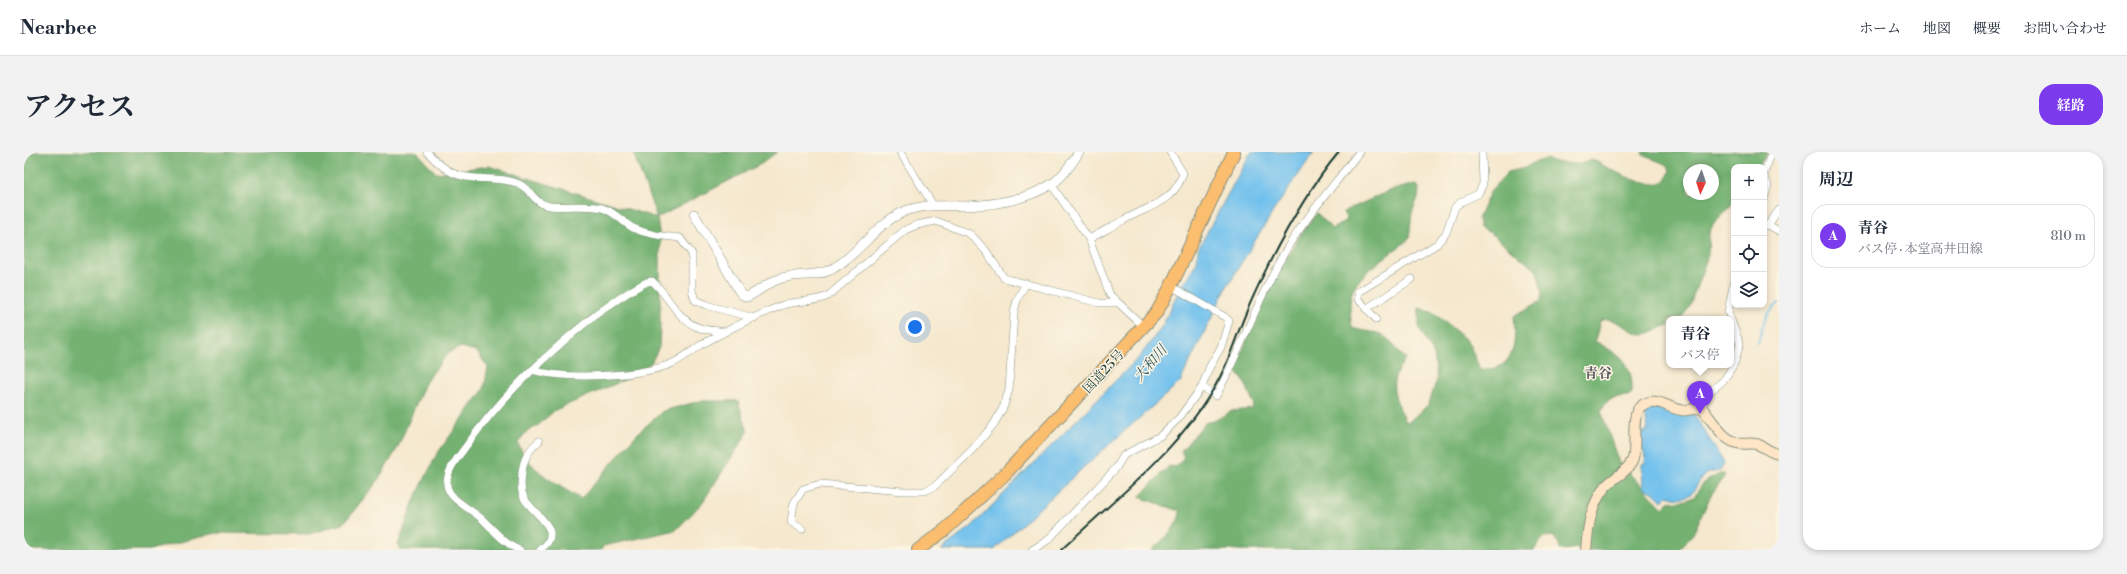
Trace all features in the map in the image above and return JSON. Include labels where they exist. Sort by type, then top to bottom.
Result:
[{"type":"highway","name":"国道25号","points":[[918,550],[946,529],[1005,474],[1144,327],[1177,288],[1234,152]]},
{"type":"main road","points":[[1586,550],[1588,522],[1595,503],[1606,486],[1632,460],[1635,445],[1635,415],[1637,410],[1648,402],[1659,402],[1681,410],[1702,408],[1722,433],[1732,441],[1740,444],[1753,443],[1770,452],[1779,454]]},
{"type":"street","points":[[427,152],[438,164],[462,176],[507,180],[519,184],[526,188],[540,204],[550,206],[588,206],[603,208],[632,227],[650,235],[680,238],[692,254],[692,290],[695,300],[706,305],[754,318]]},
{"type":"street","points":[[900,152],[933,205]]},
{"type":"street","points":[[694,214],[741,294],[747,297],[779,280],[818,274],[831,270],[848,259],[894,217],[907,210],[933,205],[985,206],[1013,200],[1051,184],[1079,152]]},
{"type":"street","points":[[1089,239],[1147,209],[1170,196],[1176,190],[1180,184],[1183,173],[1170,152]]},
{"type":"street","points":[[1202,387],[1216,396],[1254,311],[1289,245],[1315,208],[1359,152]]},
{"type":"street","points":[[1376,319],[1358,299],[1358,292],[1437,244],[1446,233],[1455,207],[1460,202],[1478,194],[1483,184],[1482,152]]},
{"type":"street","points":[[1767,165],[1772,152]]},
{"type":"street","points":[[1051,184],[1089,239],[1110,295],[1116,303],[1144,327]]},
{"type":"street","points":[[1767,224],[1779,210]]},
{"type":"street","points":[[532,370],[545,374],[583,376],[652,369],[673,363],[725,332],[785,304],[816,301],[828,296],[905,230],[917,225],[936,222],[970,234],[986,251],[1004,278],[1099,303],[1116,303]]},
{"type":"street","points":[[1767,225],[1779,231]]},
{"type":"street","points":[[1366,309],[1412,279]]},
{"type":"street","points":[[520,550],[509,543],[478,515],[452,495],[447,486],[448,476],[455,461],[489,414],[532,370],[575,332],[614,301],[636,287],[652,281],[686,320],[702,329],[725,332]]},
{"type":"street","points":[[802,529],[792,522],[794,503],[803,489],[820,484],[925,491],[935,486],[972,450],[994,424],[1009,390],[1014,313],[1017,300],[1026,283]]},
{"type":"street","points":[[1032,550],[1048,540],[1116,468],[1124,455],[1160,436],[1179,418],[1202,387],[1209,368],[1221,347],[1229,321],[1225,317],[1177,288]]},
{"type":"street","points":[[1730,316],[1728,312],[1731,296]]},
{"type":"street","points":[[1734,328],[1740,344],[1734,364]]},
{"type":"street","points":[[1702,408],[1708,393],[1724,380],[1732,368]]},
{"type":"street","points":[[539,441],[533,446],[523,463],[521,487],[528,503],[546,522],[550,529],[548,544],[540,550]]},
{"type":"green space","points":[[24,152],[417,152],[436,173],[489,166],[657,218],[660,239],[660,328],[659,347],[651,363],[629,378],[555,410],[537,426],[525,433],[518,443],[523,453],[536,469],[581,499],[638,433],[663,411],[700,401],[738,401],[748,432],[702,503],[676,530],[603,546],[601,550],[400,550],[398,545],[413,503],[437,454],[484,389],[488,367],[476,351],[461,347],[448,353],[425,383],[397,449],[377,482],[343,524],[309,534],[216,533],[149,550],[24,550]]},
{"type":"green space","points":[[633,152],[777,152],[761,164],[657,218]]},
{"type":"green space","points":[[1642,152],[1768,152],[1760,164],[1731,164],[1731,205],[1713,224],[1709,234],[1708,255],[1689,308],[1682,316],[1666,316],[1666,326],[1646,334],[1634,332],[1617,322],[1606,319],[1600,321],[1595,341],[1623,361],[1630,373],[1632,382],[1632,393],[1628,396],[1611,399],[1606,403],[1601,411],[1619,463],[1663,508],[1669,502],[1687,500],[1694,497],[1704,482],[1722,473],[1725,475],[1711,495],[1692,536],[1678,550],[1589,550],[1589,547],[1560,550],[1559,544],[1553,536],[1544,537],[1534,550],[1151,550],[1165,538],[1173,528],[1177,522],[1180,511],[1139,497],[1169,466],[1176,467],[1184,457],[1181,451],[1205,423],[1214,421],[1232,411],[1252,409],[1254,404],[1244,381],[1235,370],[1259,309],[1296,241],[1317,213],[1332,229],[1347,220],[1343,212],[1391,190],[1416,184],[1419,188],[1418,198],[1412,212],[1409,239],[1366,273],[1353,289],[1350,304],[1352,328],[1377,333],[1385,337],[1403,357],[1406,358],[1396,375],[1394,382],[1395,396],[1405,422],[1410,421],[1429,404],[1437,379],[1434,355],[1419,328],[1419,308],[1434,313],[1463,337],[1470,346],[1480,369],[1491,369],[1500,366],[1511,354],[1515,336],[1514,316],[1541,301],[1542,290],[1537,271],[1489,232],[1480,228],[1478,219],[1491,190],[1508,172],[1525,168],[1533,163],[1546,159],[1559,163],[1581,164],[1591,159],[1615,172],[1635,180],[1653,184],[1664,181],[1670,171],[1668,165],[1643,155]]},
{"type":"water","name":"大和川","points":[[1251,152],[1314,152],[1274,210],[1226,288],[1180,382],[1084,467],[994,550],[941,550],[971,527],[1140,356],[1163,325],[1179,290],[1197,262],[1198,249]]},
{"type":"water","points":[[1649,405],[1693,413],[1724,463],[1720,470],[1703,476],[1694,490],[1685,497],[1667,495],[1662,501],[1653,492],[1643,488],[1642,464],[1646,463],[1644,451],[1640,448],[1640,432],[1647,432],[1646,415],[1638,415]]},
{"type":"waterway","points":[[1758,343],[1767,316],[1779,303]]},
{"type":"railway","points":[[1061,550],[1126,491],[1168,449],[1204,404],[1219,379],[1241,324],[1278,246],[1312,188],[1339,152]]},
{"type":"place","name":"青谷","points":[[1700,414]]},
{"type":"district","name":"青谷","points":[[1598,373]]}]
